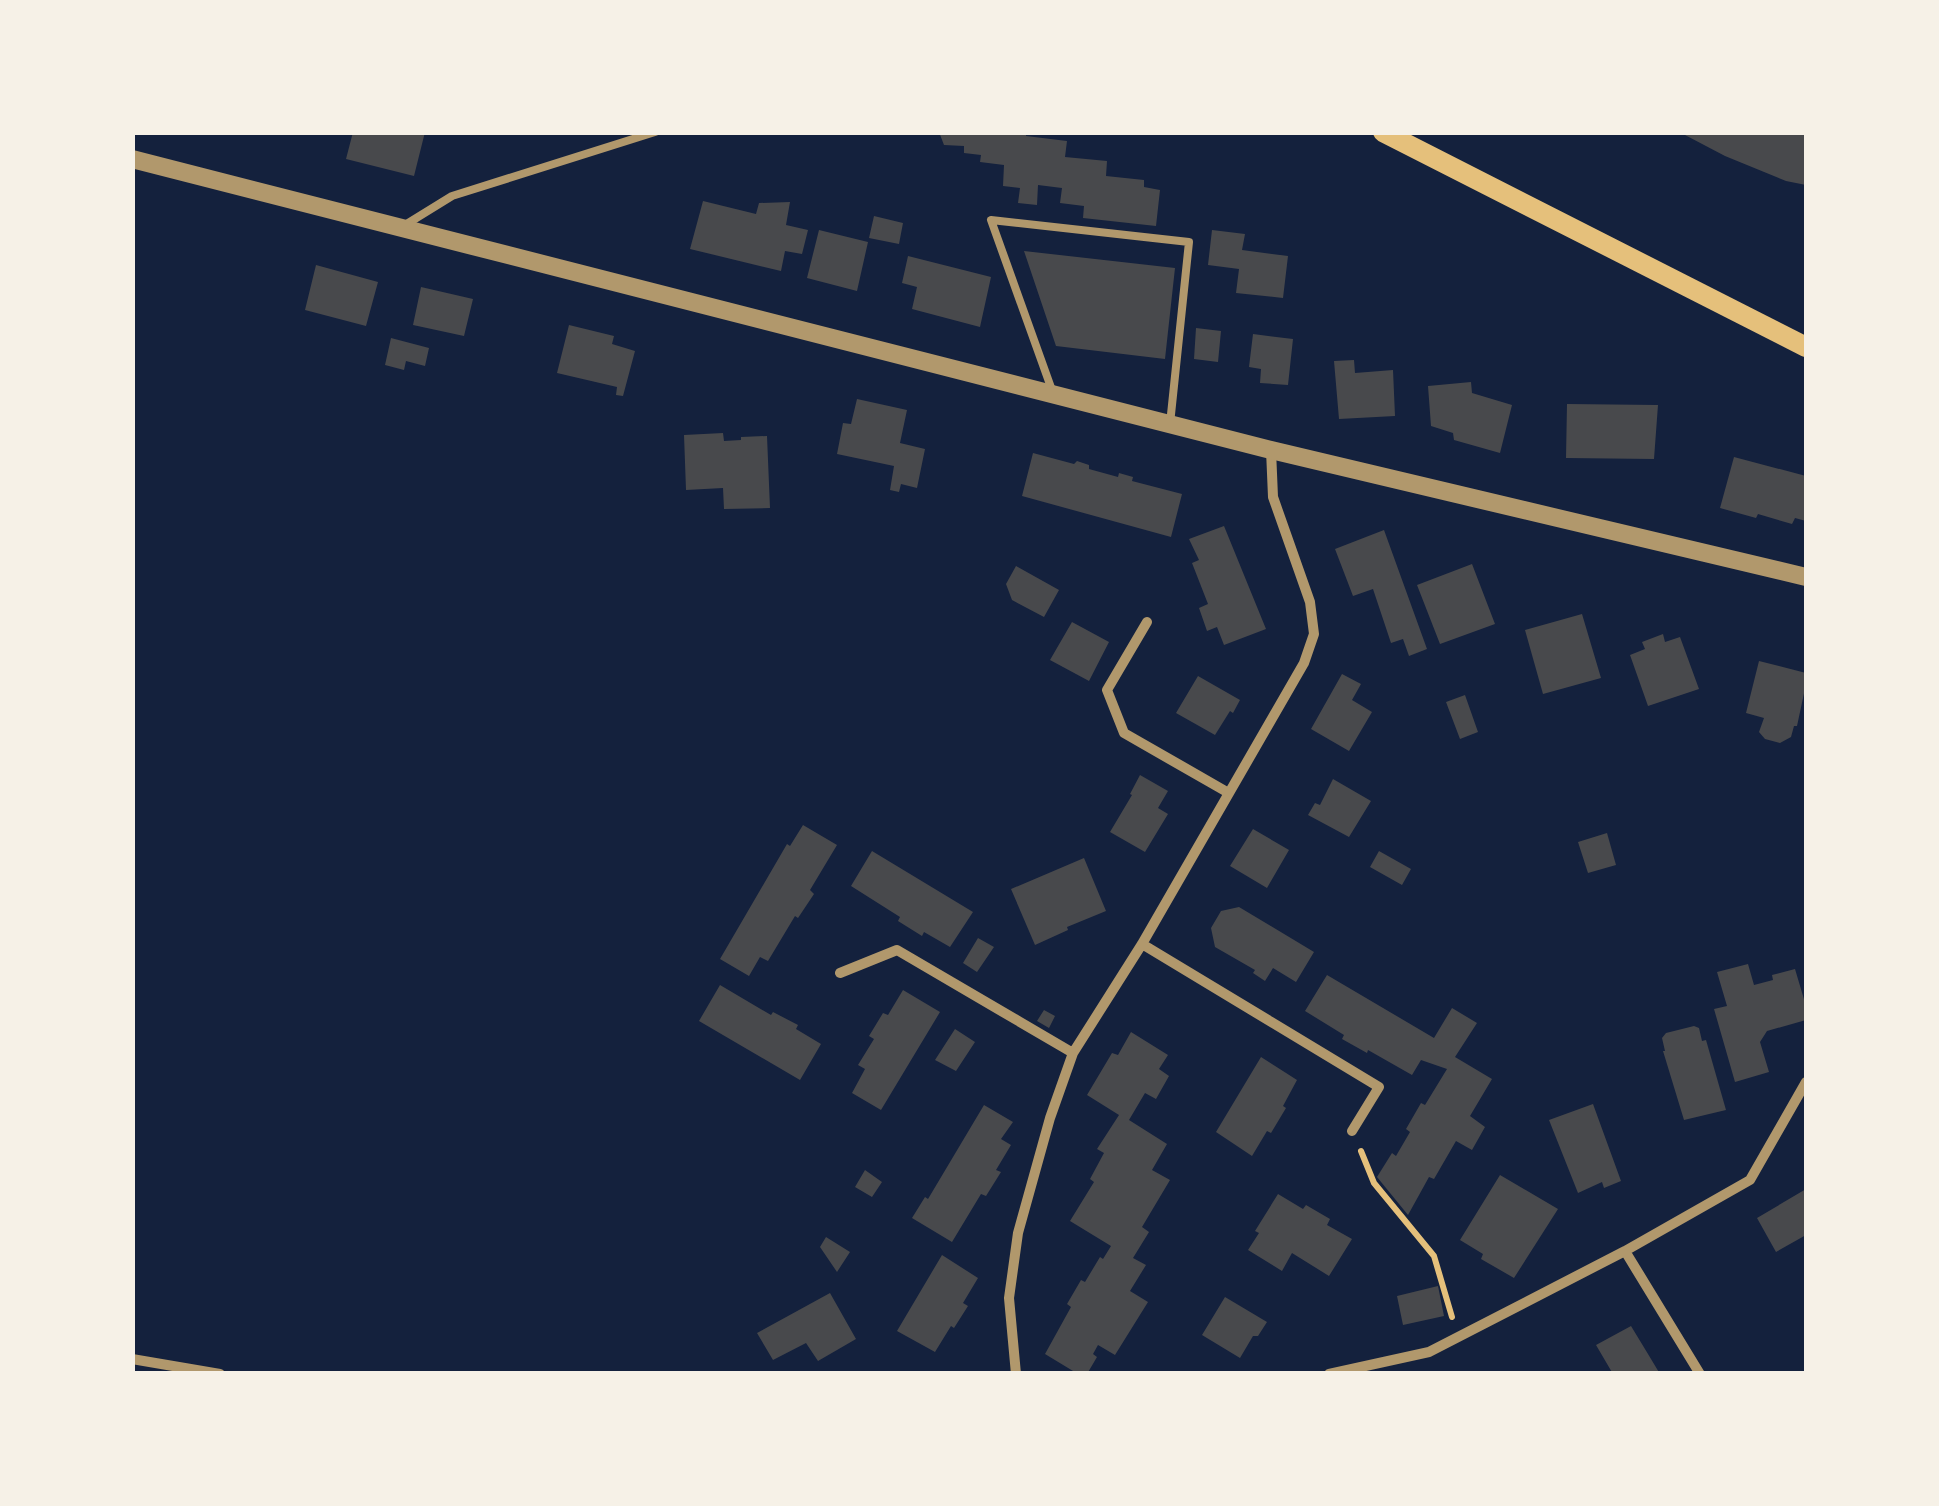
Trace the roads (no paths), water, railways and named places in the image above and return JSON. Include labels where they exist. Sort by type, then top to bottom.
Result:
[{"type":"main road","points":[[1384,132],[1806,348]]},
{"type":"street","points":[[132,159],[1272,450],[1806,576]]},
{"type":"street","points":[[1016,1374],[1009,1298],[1018,1233],[1050,1118],[1073,1054],[1142,944],[1304,663],[1314,634],[1310,602],[1273,498],[1272,450]]},
{"type":"street","points":[[1147,622],[1108,690],[1124,733],[1227,792]]},
{"type":"street","points":[[1142,944],[1378,1086],[1352,1131]]},
{"type":"street","points":[[840,973],[897,950],[1073,1054]]},
{"type":"street","points":[[1329,1374],[1429,1352],[1625,1251],[1750,1180],[1806,1082]]},
{"type":"street","points":[[1625,1251],[1700,1374]]},
{"type":"street","points":[[132,1359],[220,1374]]},
{"type":"lane","points":[[401,228],[452,196],[655,132]]},
{"type":"lane","points":[[1054,394],[992,220],[1190,242],[1170,424]]}]
